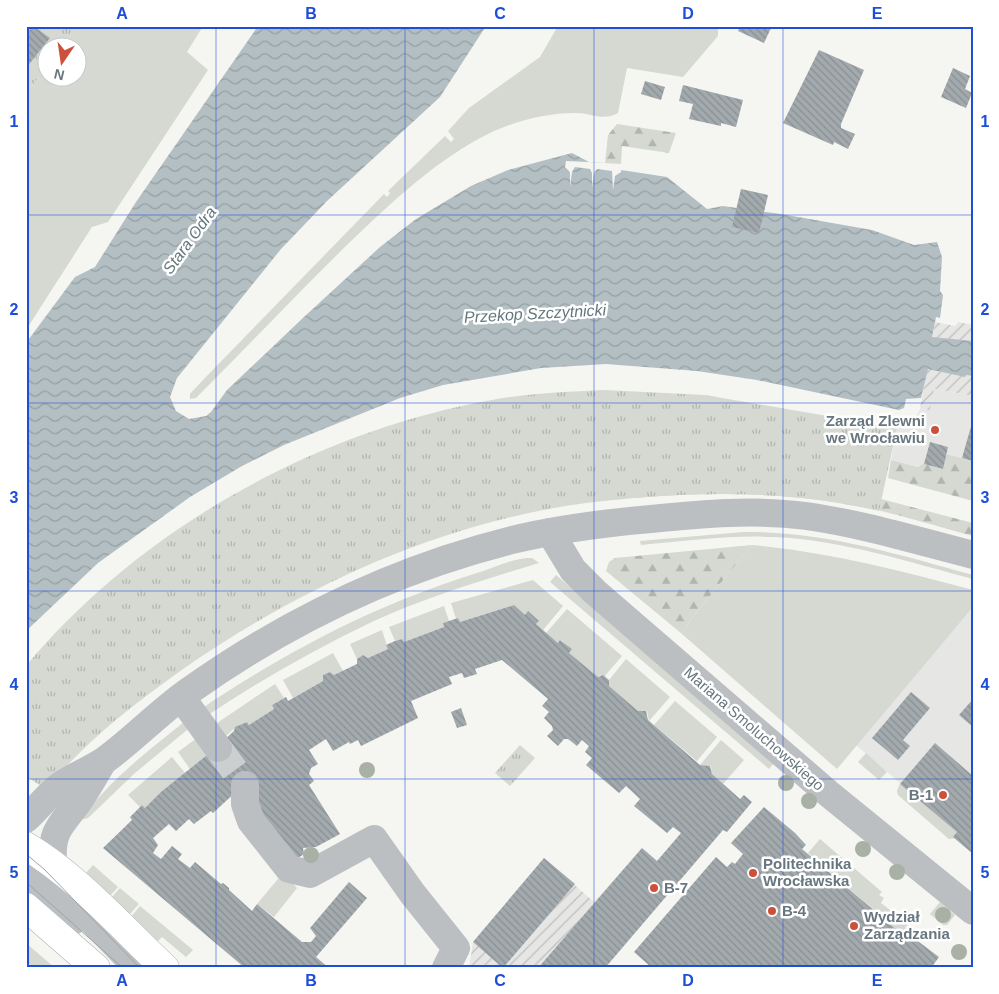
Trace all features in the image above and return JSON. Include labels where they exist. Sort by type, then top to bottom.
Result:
[{"type":"main road","points":[[26,846],[53,862],[78,883],[165,968]]},
{"type":"main road","points":[[26,908],[96,968]]},
{"type":"street","points":[[26,818],[57,789],[105,760],[181,697],[268,640],[364,591],[401,576],[514,539],[637,520],[722,513],[762,513],[805,516],[861,526],[973,556]]},
{"type":"street","name":"Mariana Smoluchowskiego","points":[[550,532],[573,570],[596,592],[829,794],[973,911]]},
{"type":"street","points":[[181,697],[218,748]]},
{"type":"street","points":[[53,862],[52,846],[60,823],[75,806],[105,760]]},
{"type":"street","points":[[245,785],[245,804],[251,821],[289,869],[310,874],[374,839],[456,948],[446,968]]},
{"type":"street","points":[[26,855],[62,889],[138,968]]},
{"type":"street","points":[[26,886],[51,903],[130,968]]},
{"type":"shaded area","points":[[935,322],[955,326],[958,322],[973,325],[973,396],[934,389],[930,410],[920,409]]},
{"type":"shaded area","name":"Zarząd Zlewni we Wrocławiu","points":[[933,389],[973,396],[973,461],[947,454],[943,469],[924,464],[918,467],[891,460],[897,428],[912,424],[920,409],[930,410]]},
{"type":"shaded area","points":[[973,607],[973,853],[956,839],[949,839],[898,795],[897,791],[900,783],[856,745]]},
{"type":"shaded area","points":[[642,848],[657,861],[566,968],[469,968],[473,942],[544,858],[594,902]]},
{"type":"green space","points":[[26,26],[78,26],[69,38],[38,38],[38,78],[26,94]]},
{"type":"green space","points":[[78,26],[203,26],[187,52],[208,70],[108,222],[92,227],[26,330],[26,94],[38,78],[38,88],[88,88],[88,38],[69,38]]},
{"type":"green space","points":[[558,26],[718,26],[718,36],[683,77],[627,68],[618,113],[612,116],[602,117],[580,113],[564,113],[531,118],[490,133],[433,168],[350,242],[196,398],[190,399],[190,394],[202,381],[384,194],[387,197],[390,193],[388,191],[445,136],[451,142],[454,139],[448,131],[469,108],[540,57]]},
{"type":"green space","points":[[617,124],[676,133],[669,153],[622,146],[621,164],[605,163],[608,135]]},
{"type":"green space","points":[[604,390],[705,395],[897,428],[879,511],[821,500],[792,497],[734,494],[675,495],[554,508],[495,521],[436,539],[379,560],[323,586],[268,615],[215,647],[117,719],[44,788],[26,776],[26,666],[72,617],[122,571],[177,530],[236,493],[297,462],[361,435],[426,415],[492,400],[534,394]]},
{"type":"green space","points":[[946,454],[973,461],[973,501],[888,478],[891,460],[918,467],[925,463],[942,469]]},
{"type":"green space","points":[[650,485],[881,499],[973,523],[973,536],[879,510],[794,497],[715,494],[635,498]]},
{"type":"green space","points":[[743,532],[802,535],[859,545],[973,575],[973,579],[850,547],[800,539],[741,537],[641,545],[640,541]]},
{"type":"green space","points":[[752,545],[808,552],[863,563],[973,590],[973,607],[837,769],[682,634],[691,619]]},
{"type":"green space","points":[[752,545],[691,619],[682,634],[606,571],[609,562],[615,558]]},
{"type":"green space","points":[[532,558],[539,563],[476,582],[374,621],[288,666],[205,717],[201,709],[266,668],[368,614],[440,585],[504,563]]},
{"type":"green space","points":[[556,575],[775,762],[769,769],[550,582]]},
{"type":"green space","points":[[533,580],[563,606],[543,630],[536,624],[539,621],[525,615],[514,605],[460,622],[458,618],[456,619],[451,603]]},
{"type":"green space","points":[[444,606],[449,621],[443,623],[444,627],[404,642],[402,639],[395,641],[389,627]]},
{"type":"green space","points":[[567,609],[622,656],[604,677],[600,675],[598,677],[569,653],[571,649],[561,640],[558,643],[546,633]]},
{"type":"green space","points":[[382,630],[388,649],[368,658],[363,655],[357,659],[350,644]]},
{"type":"green space","points":[[333,653],[343,671],[334,675],[330,672],[323,675],[323,681],[293,698],[283,680]]},
{"type":"green space","points":[[626,659],[670,697],[649,721],[647,711],[638,711],[609,686],[609,680]]},
{"type":"green space","points":[[275,684],[284,698],[272,705],[274,709],[249,725],[247,722],[236,727],[226,736],[217,723]]},
{"type":"green space","points":[[675,701],[717,737],[697,761],[654,725]]},
{"type":"green space","points":[[188,719],[193,725],[135,773],[88,818],[81,820],[92,805],[117,779],[144,754]]},
{"type":"green space","points":[[201,735],[212,751],[190,769],[178,752]]},
{"type":"green space","points":[[721,740],[744,760],[723,784],[712,774],[711,766],[700,765]]},
{"type":"green space","points":[[520,745],[535,758],[510,786],[495,773]]},
{"type":"green space","points":[[866,753],[887,772],[879,780],[858,762]]},
{"type":"green space","points":[[172,757],[185,773],[145,808],[142,805],[140,807],[128,795]]},
{"type":"green space","points":[[900,784],[957,832],[954,838],[949,839],[898,795],[897,791]]},
{"type":"green space","points":[[820,839],[882,892],[879,895],[884,898],[881,903],[908,924],[905,928],[909,930],[904,936],[808,853]]},
{"type":"green space","points":[[93,865],[118,887],[110,896],[86,873]]},
{"type":"green space","points":[[283,873],[297,888],[274,917],[257,904]]},
{"type":"green space","points":[[120,888],[139,904],[129,915],[111,898]]},
{"type":"green space","points":[[940,902],[955,915],[947,925],[943,925],[930,914]]},
{"type":"green space","points":[[140,906],[193,950],[186,957],[162,937],[157,942],[131,917]]},
{"type":"green space","points":[[26,943],[55,968],[34,968],[26,961]]},
{"type":"water","points":[[258,26],[486,26],[440,97],[327,201],[281,249],[177,378],[170,397],[176,411],[189,419],[206,416],[211,412],[227,390],[304,317],[380,247],[416,219],[471,186],[508,170],[572,153],[589,162],[621,164],[621,170],[667,177],[707,209],[723,206],[781,214],[872,230],[914,245],[937,242],[942,257],[940,291],[943,295],[940,318],[936,317],[932,337],[973,341],[973,376],[966,375],[965,377],[928,369],[921,398],[906,399],[904,408],[899,410],[757,380],[697,371],[606,364],[541,368],[443,385],[400,398],[284,445],[242,466],[190,497],[98,563],[26,631],[26,343],[75,277],[95,267],[136,202]]},
{"type":"pier","points":[[566,161],[622,164],[621,172],[615,176],[613,190],[612,171],[597,169],[594,173],[592,188],[592,173],[590,169],[575,167],[572,172],[570,187],[570,172],[565,167]]},
{"type":"building","points":[[33,26],[50,38],[38,38],[38,53],[26,68],[26,34]]},
{"type":"building","points":[[740,26],[772,26],[764,43],[738,31]]},
{"type":"building","points":[[819,50],[864,70],[841,124],[841,128],[855,134],[848,149],[834,142],[833,145],[783,123]]},
{"type":"building","points":[[953,68],[970,76],[965,89],[972,93],[966,108],[941,97]]},
{"type":"building","points":[[645,81],[665,87],[661,100],[641,94]]},
{"type":"building","points":[[683,85],[743,100],[736,127],[721,123],[721,126],[689,119],[693,104],[679,101]]},
{"type":"building","points":[[741,189],[768,195],[759,233],[732,227]]},
{"type":"building","points":[[973,423],[973,461],[962,458]]},
{"type":"building","points":[[930,442],[948,447],[943,469],[924,464]]},
{"type":"building","points":[[514,605],[525,615],[528,611],[539,621],[536,624],[558,643],[560,640],[572,649],[569,653],[598,677],[603,675],[609,680],[609,686],[638,711],[646,711],[648,720],[700,765],[710,766],[712,774],[740,799],[744,795],[752,802],[727,832],[723,830],[605,968],[538,968],[642,848],[657,861],[681,833],[673,827],[667,833],[634,806],[640,799],[626,786],[619,793],[586,765],[592,758],[585,752],[589,746],[582,740],[577,746],[568,739],[564,739],[558,746],[547,736],[553,730],[552,726],[544,718],[549,712],[542,706],[548,699],[502,660],[475,669],[477,674],[464,678],[462,673],[449,677],[452,684],[411,701],[418,718],[361,746],[358,740],[350,744],[349,742],[333,751],[326,739],[309,750],[318,764],[311,768],[309,774],[314,781],[309,785],[340,834],[316,847],[303,848],[304,854],[295,860],[239,789],[213,813],[211,811],[194,824],[189,819],[176,831],[169,824],[153,838],[158,845],[153,853],[161,859],[172,846],[182,854],[178,859],[190,868],[195,862],[221,884],[223,883],[229,888],[252,911],[257,904],[302,942],[311,942],[316,936],[310,928],[349,882],[367,898],[316,957],[329,968],[245,968],[103,848],[132,820],[130,817],[142,805],[145,808],[161,792],[212,751],[234,731],[235,727],[247,722],[249,725],[274,709],[272,705],[286,697],[288,701],[323,681],[323,675],[330,672],[334,675],[357,664],[357,659],[363,655],[368,658],[388,649],[386,645],[395,641],[402,639],[404,642],[444,627],[443,623],[458,618],[460,622]]},
{"type":"building","points":[[911,692],[930,708],[903,740],[910,746],[898,760],[872,738]]},
{"type":"building","points":[[973,699],[973,727],[959,715]]},
{"type":"building","points":[[461,708],[467,725],[457,728],[451,712]]},
{"type":"building","name":"B-1","points":[[935,743],[973,776],[973,854],[953,837],[957,832],[900,784]]},
{"type":"building","name":"Politechnika Wrocławska","points":[[764,807],[795,833],[806,845],[802,849],[904,936],[907,933],[939,957],[931,968],[652,968],[634,952],[716,857],[727,867],[732,862],[735,864],[743,854],[731,843]]},
{"type":"building","points":[[544,858],[575,884],[503,968],[473,942]]},
{"type":"tunnel","points":[[218,748],[245,785]]},
{"type":"tram line","points":[[26,854],[45,870],[140,968]]},
{"type":"tram line","points":[[26,882],[123,968]]},
{"type":"place","name":"Zarząd Zlewni we Wrocławiu","points":[[935,430]]},
{"type":"place","name":"B-1","points":[[943,795]]},
{"type":"place","name":"Politechnika Wrocławska","points":[[753,873]]},
{"type":"place","name":"B-7","points":[[654,888]]},
{"type":"place","name":"B-4","points":[[772,911]]},
{"type":"place","name":"Wydział Zarządzania","points":[[854,926]]},
{"type":"water label","name":"Stara Odra","points":[[189,240]]},
{"type":"water label","name":"Przekop Szczytnicki","points":[[535,313]]}]
